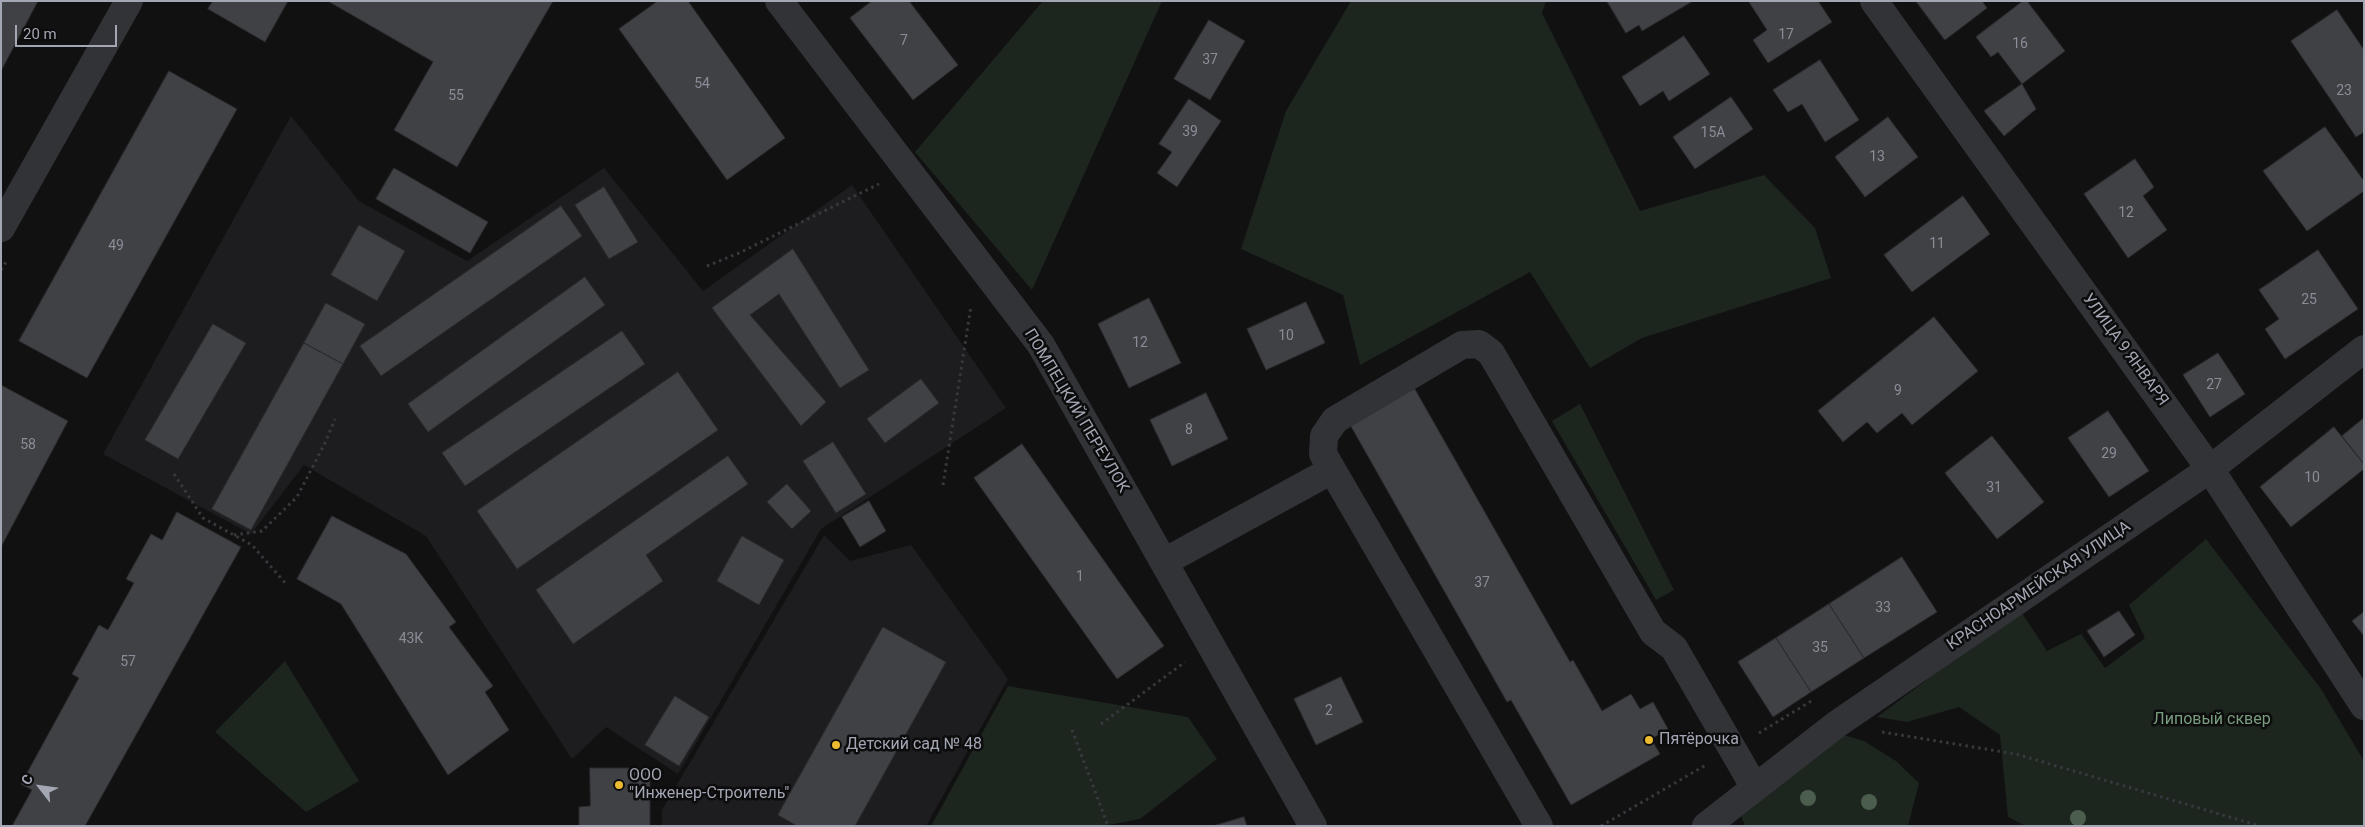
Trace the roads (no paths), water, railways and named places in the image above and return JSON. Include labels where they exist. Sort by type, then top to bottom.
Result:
[{"type":"street","points":[[1,228],[129,1]]},
{"type":"street","name":"ПОМПЕЦКИЙ ПЕРЕУЛОК","points":[[779,1],[1041,345],[1313,826]]},
{"type":"street","name":"УЛИЦА 9 ЯНВАРЯ","points":[[1874,1],[2210,469],[2364,706]]},
{"type":"street","points":[[1540,826],[1323,454],[1324,436],[1335,420],[1462,346],[1479,344],[1491,353],[1653,632],[1674,648],[1755,788]]},
{"type":"street","name":"КРАСНОАРМЕЙСКАЯ УЛИЦА","points":[[1709,824],[1837,724],[2210,469],[2364,349]]},
{"type":"street","points":[[1164,562],[1332,470]]},
{"type":"place","name":"Пятёрочка","points":[[1649,740]]},
{"type":"place","name":"Детский сад № 48","points":[[836,745]]},
{"type":"place","name":"ООО \"Инженер-Строитель\"","points":[[619,785]]},
{"type":"park label","name":"Липовый сквер","points":[[2212,720]]}]
